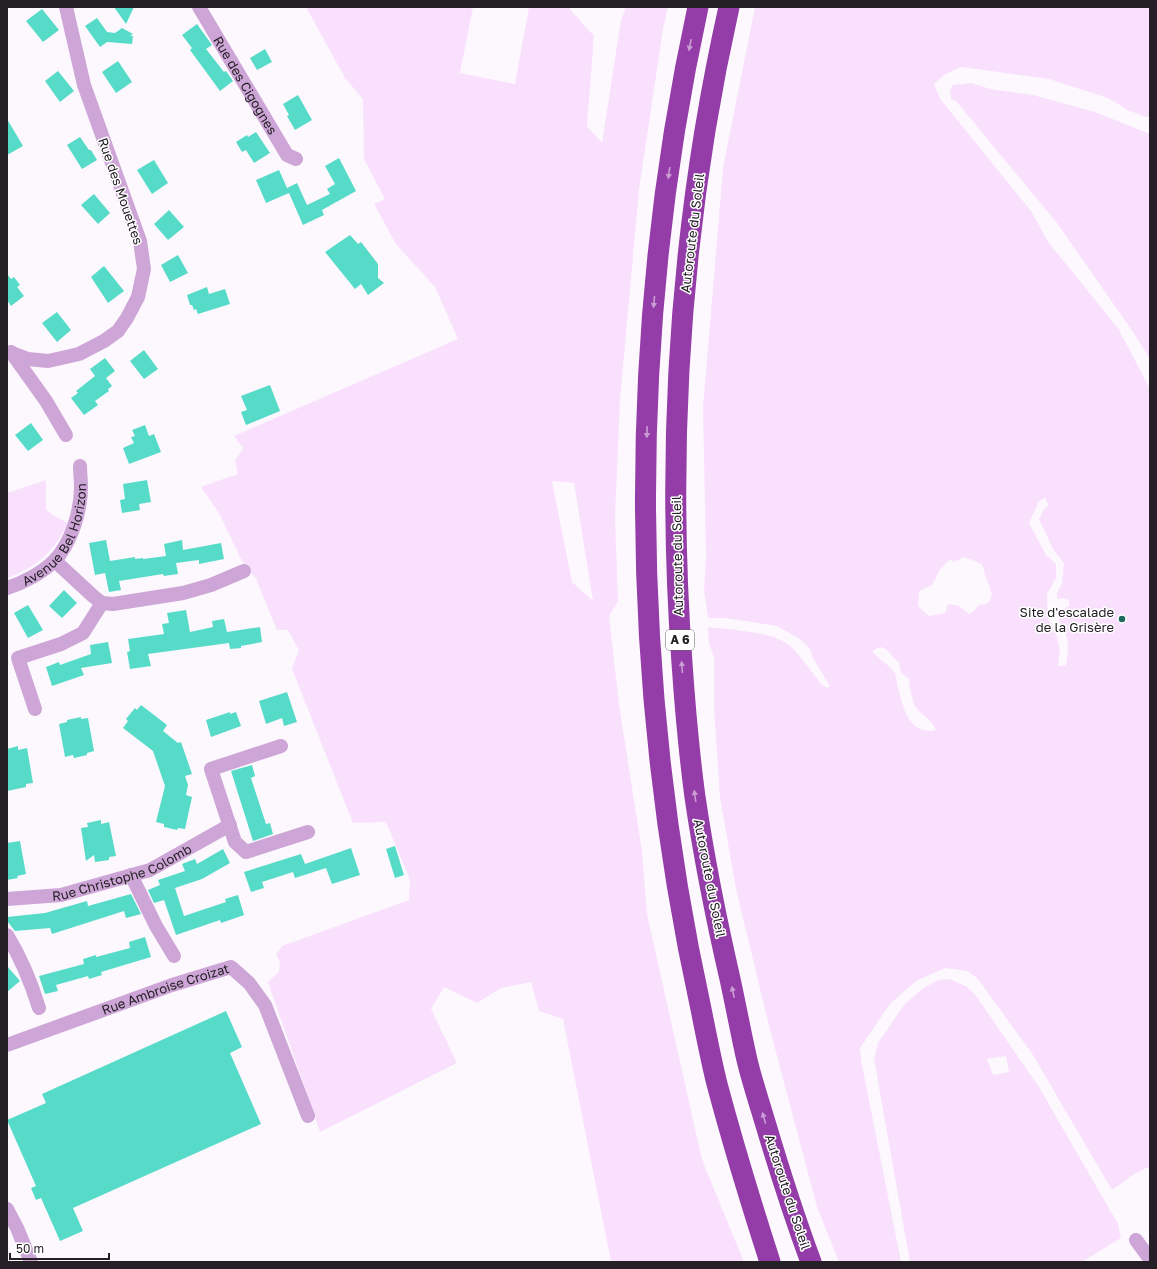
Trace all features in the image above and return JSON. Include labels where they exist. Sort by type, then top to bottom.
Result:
[{"type":"highway","name":"A 6","points":[[698,7],[680,98],[668,176],[657,267],[650,354],[646,501],[646,578],[650,652],[656,728],[665,805],[676,882],[690,959],[717,1083],[744,1182],[770,1262]]},
{"type":"highway","name":"Autoroute du Soleil","points":[[729,7],[708,114],[687,269],[676,440],[679,630],[685,706],[695,794],[709,886],[748,1062],[777,1162],[811,1262]]},
{"type":"street","name":"Rue des Mouettes","points":[[9,350],[28,359],[48,361],[79,354],[104,341],[118,331],[127,318],[138,297],[144,270],[140,241],[84,85],[66,7]]},
{"type":"street","name":"Rue des Cigognes","points":[[199,7],[286,155],[296,159]]},
{"type":"street","points":[[9,350],[46,401],[66,435]]},
{"type":"street","name":"Avenue Bel Horizon","points":[[7,588],[40,572],[55,560],[66,544],[78,517],[81,488],[80,466]]},
{"type":"street","points":[[55,560],[92,596],[102,603],[113,604],[183,593],[211,586],[244,571]]},
{"type":"street","points":[[34,708],[18,658],[61,644],[83,633],[102,603]]},
{"type":"street","points":[[281,746],[211,769],[235,842],[246,852],[308,832]]},
{"type":"street","name":"Rue Christophe Colomb","points":[[7,899],[61,894],[150,870],[230,825]]},
{"type":"street","points":[[131,875],[156,926],[174,956]]},
{"type":"street","points":[[7,935],[27,974],[39,1008]]},
{"type":"street","name":"Rue Ambroise Croizat","points":[[7,1045],[172,985],[231,967],[249,983],[265,1005],[308,1116]]},
{"type":"street","points":[[7,1210],[30,1258]]},
{"type":"street","points":[[1136,1240],[1150,1259]]},
{"type":"shaded area","points":[[306,7],[473,7],[460,73],[515,84],[529,7],[568,7],[594,36],[587,126],[602,143],[621,20],[626,7],[668,7],[663,29],[639,190],[620,400],[615,518],[618,601],[609,616],[619,704],[642,852],[647,914],[702,1160],[744,1262],[611,1262],[563,1019],[539,1011],[531,982],[501,988],[477,1003],[444,987],[431,1009],[457,1063],[320,1132],[268,982],[279,972],[280,962],[276,954],[282,946],[409,900],[410,880],[386,822],[353,823],[292,669],[299,650],[288,630],[277,630],[256,579],[242,561],[219,513],[201,487],[238,474],[235,461],[243,448],[234,436],[458,339],[435,287],[396,244],[374,204],[385,199],[364,159],[363,99],[345,78]],"holes":[[[552,481],[574,483],[593,601],[572,582]]]},
{"type":"shaded area","points":[[755,7],[1150,7],[1150,117],[1145,117],[1128,110],[1108,98],[1049,79],[961,67],[944,75],[934,84],[941,100],[1031,211],[1048,242],[1118,328],[1150,389],[1150,1170],[1148,1167],[1133,1175],[1112,1190],[1031,1052],[977,978],[967,971],[945,968],[916,981],[890,1004],[860,1048],[862,1065],[901,1262],[839,1262],[817,1207],[768,1022],[736,889],[720,798],[714,708],[714,657],[709,644],[708,627],[764,634],[784,642],[800,656],[822,685],[828,688],[830,686],[813,658],[810,649],[800,639],[777,626],[725,618],[708,618],[704,590],[706,556],[703,407],[723,168]],"holes":[[[1045,498],[1049,506],[1044,509],[1039,519],[1053,549],[1064,563],[1062,583],[1057,593],[1057,599],[1064,598],[1069,600],[1069,606],[1058,611],[1068,643],[1066,666],[1058,666],[1060,651],[1057,637],[1048,619],[1047,594],[1056,578],[1056,564],[1046,555],[1029,523],[1039,501]],[[964,557],[982,565],[992,594],[990,601],[986,604],[979,605],[969,614],[959,606],[948,604],[945,613],[929,616],[918,606],[919,591],[932,585],[941,568],[950,559],[954,562]],[[880,647],[886,649],[899,663],[901,673],[909,679],[911,696],[916,708],[931,721],[936,730],[919,728],[912,723],[904,710],[895,673],[872,651]]]},
{"type":"shaded area","points":[[972,83],[990,89],[1033,95],[1095,112],[1150,134],[1150,359],[1133,332],[1057,223],[956,101],[951,99],[950,91],[953,85]]},
{"type":"shaded area","points":[[46,480],[46,509],[51,514],[68,523],[57,542],[44,557],[27,569],[7,578],[7,493]]},
{"type":"shaded area","points":[[950,979],[967,987],[974,993],[1039,1087],[1118,1224],[1121,1238],[1082,1262],[910,1262],[874,1059],[878,1043],[904,1005],[923,988],[939,980]],"holes":[[[1006,1056],[1009,1072],[993,1075],[987,1059]]]},
{"type":"building","points":[[114,7],[134,7],[126,24]]},
{"type":"building","points":[[42,9],[59,30],[43,42],[26,21]]},
{"type":"building","points":[[97,18],[107,32],[115,33],[122,28],[133,34],[130,36],[133,36],[132,44],[107,42],[100,47],[85,26]]},
{"type":"building","points":[[197,24],[212,45],[206,49],[233,81],[220,91],[190,50],[192,48],[182,35]]},
{"type":"building","points":[[265,49],[272,62],[257,70],[250,58]]},
{"type":"building","points":[[118,61],[132,82],[116,93],[102,72]]},
{"type":"building","points":[[58,71],[74,91],[60,102],[45,81]]},
{"type":"building","points":[[298,95],[312,120],[295,130],[287,116],[289,115],[283,104]]},
{"type":"building","points":[[7,119],[23,146],[7,155]]},
{"type":"building","points":[[256,132],[270,153],[254,163],[246,150],[242,152],[236,142],[247,135],[248,137]]},
{"type":"building","points":[[80,137],[97,160],[82,169],[67,145]]},
{"type":"building","points":[[339,158],[356,191],[322,210],[324,215],[303,225],[289,193],[266,203],[256,180],[279,170],[287,188],[297,183],[307,205],[330,194],[327,189],[335,184],[325,166]]},
{"type":"building","points":[[154,160],[168,183],[152,194],[137,170]]},
{"type":"building","points":[[94,194],[110,213],[98,224],[81,205]]},
{"type":"building","points":[[169,210],[184,227],[168,240],[154,224]]},
{"type":"building","points":[[350,235],[358,244],[361,242],[378,264],[378,278],[384,283],[368,295],[361,284],[355,289],[325,252]]},
{"type":"building","points":[[178,255],[188,273],[170,282],[161,265]]},
{"type":"building","points":[[104,266],[124,291],[108,303],[91,277]]},
{"type":"building","points":[[7,274],[11,279],[14,277],[20,285],[17,287],[24,296],[11,306],[7,300]]},
{"type":"building","points":[[207,287],[209,294],[225,289],[230,304],[198,314],[196,309],[194,310],[192,305],[190,305],[187,295]]},
{"type":"building","points":[[57,312],[71,330],[57,342],[42,323]]},
{"type":"building","points":[[144,350],[158,369],[144,379],[130,361]]},
{"type":"building","points":[[105,358],[115,371],[106,378],[112,386],[108,389],[109,391],[95,401],[98,405],[84,415],[71,398],[78,393],[76,391],[95,376],[90,369]]},
{"type":"building","points":[[270,385],[280,411],[246,425],[241,412],[247,410],[241,396]]},
{"type":"building","points":[[31,423],[43,440],[28,451],[15,435]]},
{"type":"building","points":[[145,425],[149,436],[154,434],[161,452],[129,464],[123,448],[134,443],[131,437],[135,436],[132,430]]},
{"type":"building","points":[[147,480],[151,502],[139,504],[140,510],[122,513],[120,500],[125,499],[123,484]]},
{"type":"building","points":[[106,540],[110,561],[135,557],[135,559],[143,559],[166,556],[164,544],[182,540],[183,550],[221,543],[224,559],[199,564],[199,560],[176,563],[178,574],[164,576],[163,574],[119,581],[121,590],[109,592],[105,573],[95,575],[89,543]]},
{"type":"building","points":[[64,590],[77,603],[62,618],[49,606]]},
{"type":"building","points":[[28,605],[43,630],[28,638],[14,613]]},
{"type":"building","points":[[186,610],[190,632],[213,627],[212,621],[224,619],[227,632],[260,627],[262,642],[241,646],[241,648],[230,649],[229,643],[148,654],[151,666],[130,669],[127,652],[130,651],[128,639],[164,634],[162,624],[169,623],[167,613]]},
{"type":"building","points":[[108,642],[112,663],[81,668],[84,675],[52,686],[46,667],[59,662],[60,665],[91,654],[90,645]]},
{"type":"building","points":[[287,692],[297,722],[284,726],[282,718],[266,724],[259,701]]},
{"type":"building","points":[[141,705],[167,725],[163,731],[178,743],[181,742],[192,774],[185,776],[188,785],[186,795],[192,797],[185,829],[178,828],[177,830],[164,827],[164,824],[156,822],[165,786],[153,751],[123,728],[128,721],[126,719],[135,708],[137,710]]},
{"type":"building","points":[[230,712],[230,714],[236,712],[241,726],[211,737],[206,720]]},
{"type":"building","points":[[81,717],[81,719],[88,718],[94,751],[87,753],[87,755],[74,758],[73,755],[65,757],[59,724],[67,722],[67,720]]},
{"type":"building","points":[[18,746],[18,750],[27,748],[33,783],[26,784],[26,787],[7,791],[7,749]]},
{"type":"building","points":[[252,765],[255,776],[251,778],[266,824],[270,823],[273,834],[253,841],[231,771]]},
{"type":"building","points":[[101,820],[101,824],[109,822],[116,856],[109,857],[109,860],[95,862],[94,855],[86,861],[81,828],[88,827],[87,823]]},
{"type":"building","points":[[20,841],[26,874],[17,876],[18,878],[7,880],[7,843]]},
{"type":"building","points":[[395,846],[404,875],[395,878],[386,849]]},
{"type":"building","points":[[351,848],[360,875],[332,884],[326,868],[295,878],[293,872],[262,882],[264,888],[251,892],[244,872],[301,854],[305,864]]},
{"type":"building","points":[[223,849],[230,863],[202,879],[175,888],[184,916],[226,902],[225,899],[238,895],[244,915],[221,923],[220,920],[176,935],[164,900],[154,903],[148,890],[160,885],[158,880],[185,871],[182,864],[195,859],[197,864]]},
{"type":"building","points":[[131,894],[141,914],[126,918],[124,911],[52,934],[50,928],[15,931],[7,921],[7,917],[45,913],[87,901],[88,906]]},
{"type":"building","points":[[145,937],[151,957],[101,972],[102,975],[89,979],[88,976],[56,985],[58,991],[45,994],[39,976],[84,964],[83,959],[96,955],[96,957],[130,948],[129,942]]},
{"type":"building","points":[[7,966],[20,981],[7,992]]},
{"type":"building","points":[[226,1011],[242,1047],[230,1053],[261,1124],[73,1208],[83,1231],[60,1241],[41,1198],[36,1200],[31,1188],[36,1186],[7,1120],[46,1103],[42,1094]]},
{"type":"place","name":"Site d'escalade de la Grisère","points":[[1122,619]]}]
